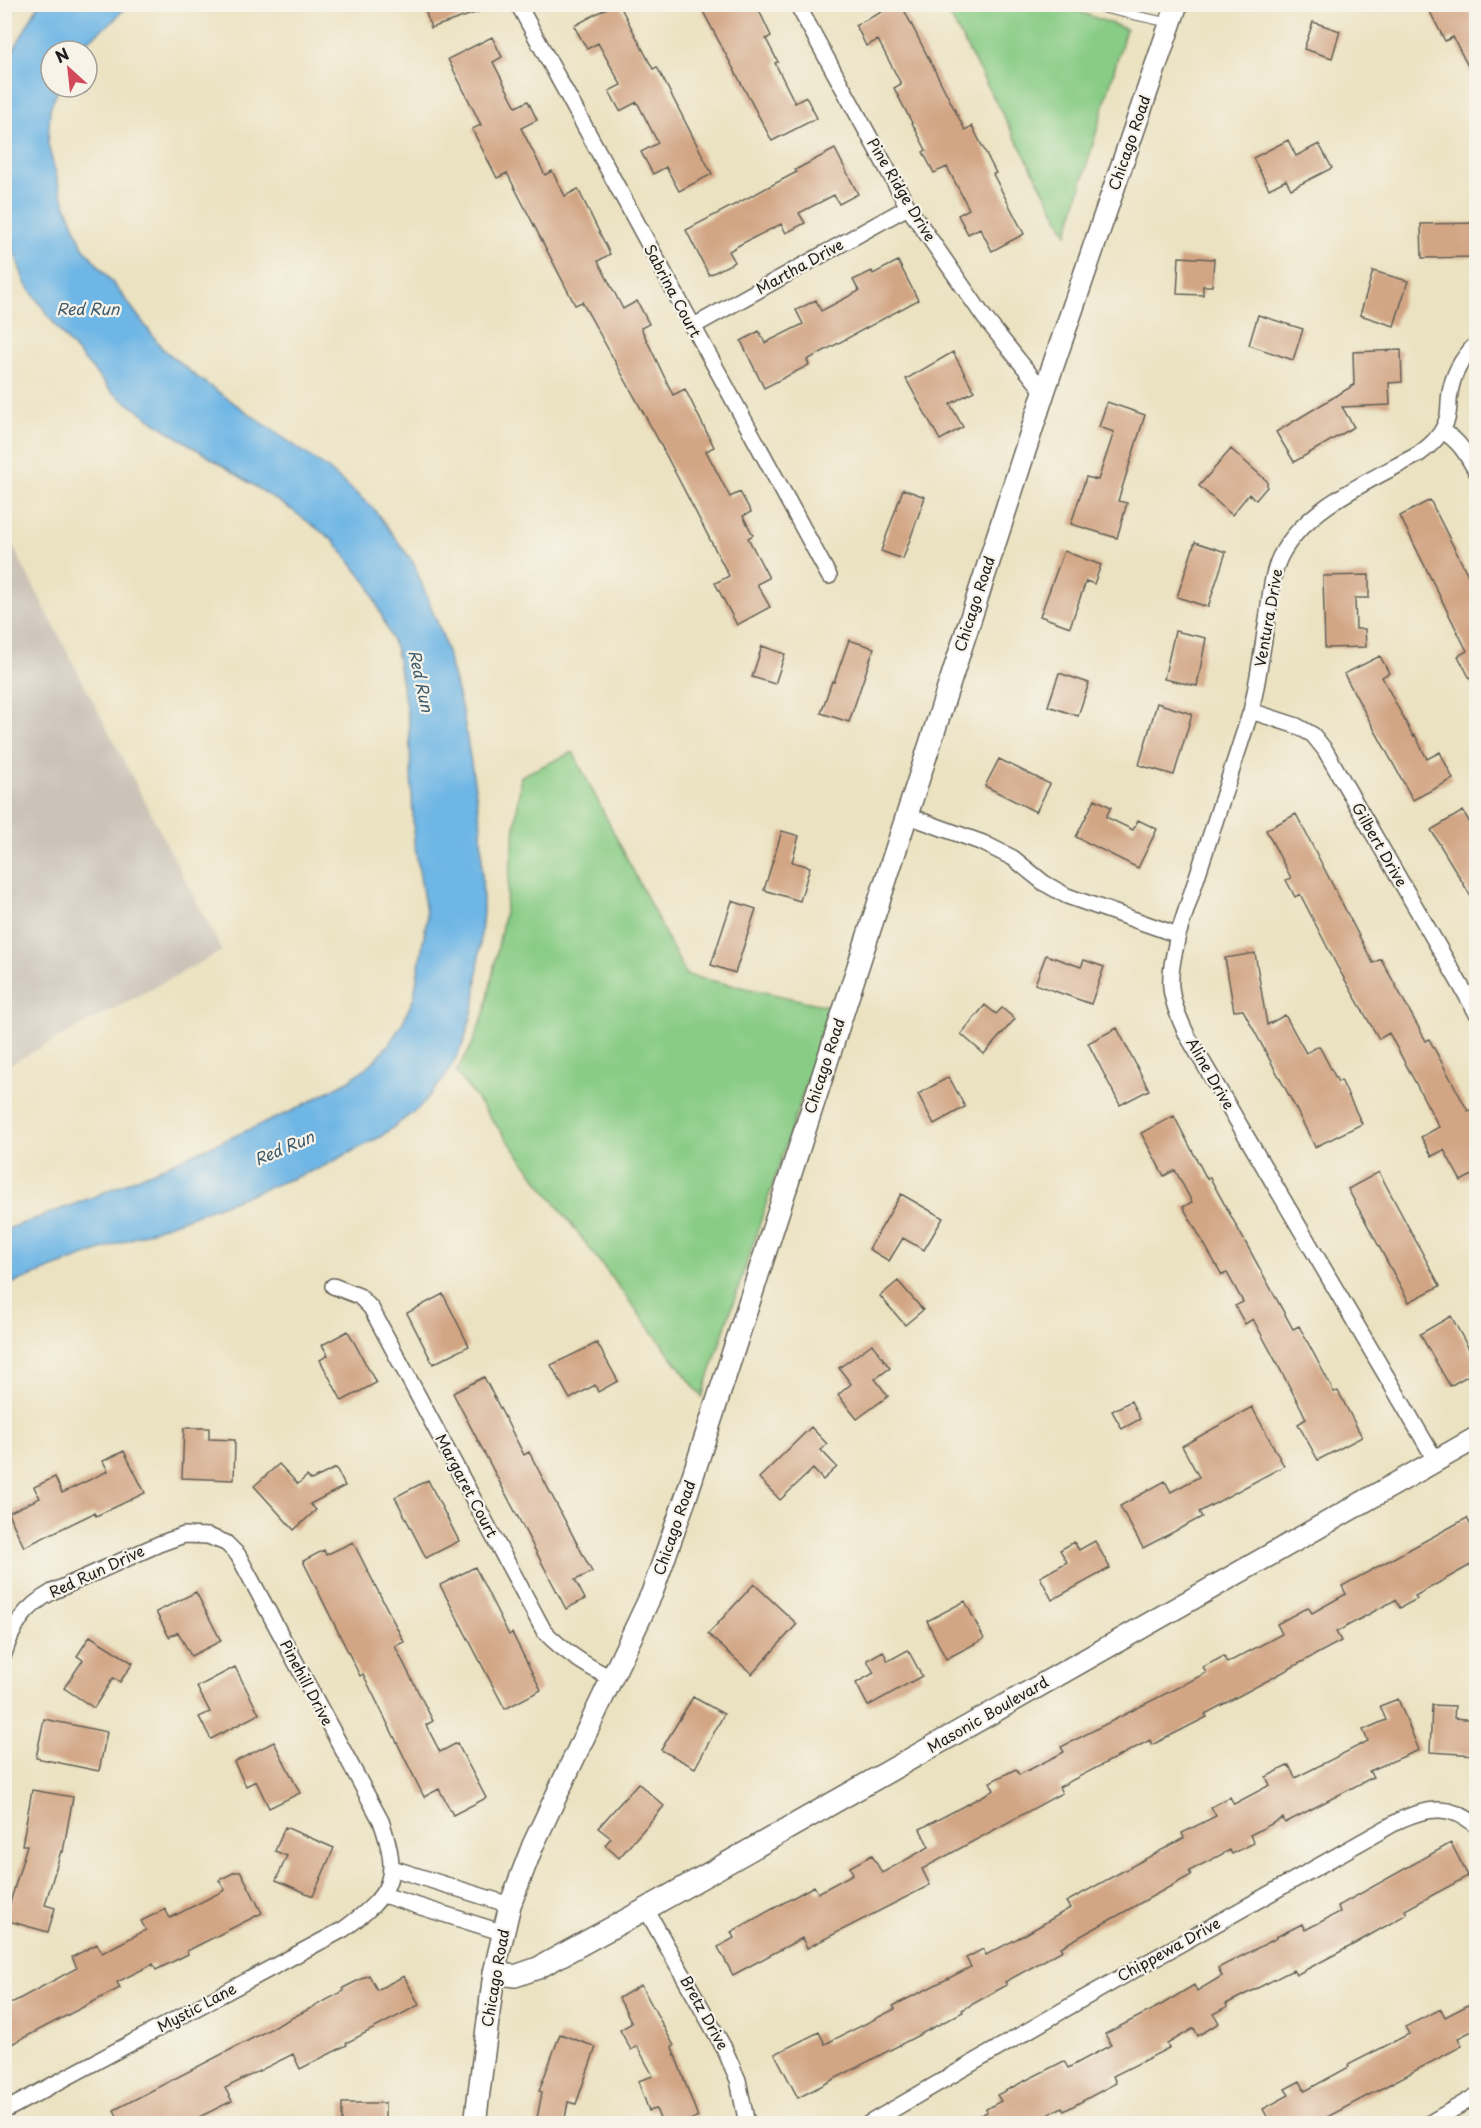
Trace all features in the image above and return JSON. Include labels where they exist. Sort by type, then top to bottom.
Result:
[{"type":"street","name":"Sabrina Court","points":[[518,4],[828,576]]},
{"type":"street","name":"Pine Ridge Drive","points":[[797,4],[908,207],[984,317],[1044,392]]},
{"type":"street","name":"Chicago Road","points":[[475,2124],[494,1973],[510,1905],[533,1845],[652,1593],[687,1494],[1044,392],[1174,14]]},
{"type":"street","name":"Martha Drive","points":[[692,327],[908,207]]},
{"type":"street","points":[[1476,344],[1466,354],[1455,372],[1450,393],[1448,419],[1442,431],[1453,436],[1461,445],[1476,471]]},
{"type":"street","name":"Ventura Drive","points":[[1178,935],[1251,711],[1273,579],[1280,557],[1299,529],[1320,511],[1419,454],[1433,443],[1442,431]]},
{"type":"street","name":"Gilbert Drive","points":[[1251,711],[1297,726],[1313,735],[1325,750],[1476,1012]]},
{"type":"street","points":[[906,815],[984,843],[1013,858],[1044,883],[1067,896],[1178,935]]},
{"type":"street","name":"Aline Drive","points":[[1178,935],[1170,973],[1170,991],[1175,1010],[1187,1035],[1436,1461]]},
{"type":"street","name":"Margaret Court","points":[[333,1286],[359,1296],[371,1308],[544,1630],[558,1645],[611,1678]]},
{"type":"street","name":"Masonic Boulevard","points":[[494,1973],[515,1976],[538,1968],[1476,1438]]},
{"type":"street","name":"Red Run Drive","points":[[4,1654],[20,1619],[37,1600],[159,1544],[184,1535]]},
{"type":"street","name":"Pinehill Drive","points":[[184,1535],[208,1536],[226,1543],[238,1555],[381,1821],[387,1838],[392,1868],[383,1895]]},
{"type":"street","name":"Chippewa Drive","points":[[868,2124],[1079,2001],[1402,1819],[1419,1812],[1456,1811],[1476,1825]]},
{"type":"street","points":[[392,1868],[510,1905]]},
{"type":"street","points":[[383,1895],[504,1933]]},
{"type":"street","name":"Mystic Lane","points":[[4,2111],[344,1929],[371,1908],[383,1895]]},
{"type":"street","name":"Bretz Drive","points":[[646,1909],[724,2048],[738,2080],[747,2124]]},
{"type":"street","points":[[1428,2124],[1476,2096]]},
{"type":"lane","points":[[1093,4],[1102,9],[1174,14]]},
{"type":"shaded area","points":[[4,529],[222,951],[5,1067],[4,1067]]},
{"type":"green space","points":[[944,5],[1061,5],[1126,29],[1067,234]]},
{"type":"green space","points":[[573,752],[686,975],[832,1007],[702,1397],[456,1072],[472,1045],[486,1008],[505,911],[521,776]]},
{"type":"water","name":"Red Run","points":[[39,4],[128,5],[112,22],[90,39],[39,39],[39,99],[54,99],[50,108],[48,145],[61,193],[83,247],[162,348],[197,377],[328,469],[374,509],[413,562],[443,637],[463,714],[481,825],[483,911],[475,1001],[464,1042],[446,1076],[420,1107],[380,1137],[320,1168],[5,1286],[5,1230],[91,1198],[292,1111],[350,1080],[374,1061],[402,1024],[414,997],[427,918],[414,841],[409,724],[396,650],[369,586],[334,541],[292,510],[165,429],[112,392],[64,337],[25,283],[5,225],[4,75],[12,53]]},
{"type":"building","points":[[423,4],[492,4],[493,7],[431,28]]},
{"type":"building","points":[[614,4],[619,4],[653,69],[657,67],[712,174],[679,191],[666,167],[653,174],[641,152],[658,143],[637,102],[620,111],[609,91],[621,85],[598,43],[587,49],[574,26]]},
{"type":"building","points":[[699,4],[756,4],[771,36],[766,39],[778,62],[775,63],[795,103],[806,97],[817,118],[772,141]]},
{"type":"building","points":[[901,4],[965,130],[972,126],[996,173],[993,174],[1024,234],[992,251],[980,228],[968,234],[958,215],[969,209],[947,167],[934,173],[923,152],[926,150],[894,88],[901,84],[878,40],[866,46],[856,25]]},
{"type":"building","points":[[1426,4],[1466,4],[1476,26],[1476,82],[1453,37],[1445,41]]},
{"type":"building","points":[[1313,22],[1340,31],[1332,58],[1304,49]]},
{"type":"building","points":[[492,37],[502,57],[493,62],[516,107],[528,101],[537,120],[521,128],[545,175],[552,171],[565,196],[578,189],[610,254],[598,261],[623,309],[637,301],[649,324],[641,328],[673,395],[685,389],[714,447],[706,451],[730,497],[740,492],[751,512],[743,516],[753,535],[748,538],[769,578],[757,584],[770,607],[737,625],[715,583],[729,576],[654,432],[582,302],[575,305],[507,173],[497,178],[472,129],[481,125],[448,59]]},
{"type":"building","points":[[1288,140],[1296,156],[1319,144],[1332,168],[1291,189],[1286,180],[1269,189],[1253,158]]},
{"type":"building","points":[[835,149],[858,194],[839,204],[834,195],[799,213],[805,223],[786,233],[781,224],[743,243],[729,251],[735,262],[709,275],[686,230],[797,172],[795,170]]},
{"type":"building","points":[[1476,223],[1476,257],[1422,258],[1421,224]]},
{"type":"building","points":[[1179,257],[1214,259],[1212,286],[1203,286],[1203,295],[1177,294]]},
{"type":"building","points":[[898,261],[918,300],[807,360],[809,365],[764,388],[741,341],[759,331],[765,343],[803,324],[796,310],[816,300],[821,311],[859,291],[853,280],[872,271],[873,274]]},
{"type":"building","points":[[1373,271],[1408,281],[1394,326],[1360,315]]},
{"type":"building","points":[[1258,315],[1303,329],[1293,360],[1249,345]]},
{"type":"building","points":[[1401,350],[1402,382],[1389,383],[1390,405],[1342,407],[1354,427],[1294,462],[1276,432],[1354,385],[1353,352]]},
{"type":"building","points":[[953,352],[974,391],[950,404],[963,427],[940,440],[906,379]]},
{"type":"building","points":[[1107,402],[1145,415],[1118,501],[1127,503],[1117,538],[1071,524],[1086,477],[1098,480],[1114,432],[1099,427]]},
{"type":"building","points":[[1231,449],[1267,481],[1267,487],[1256,500],[1249,494],[1232,515],[1199,486]]},
{"type":"building","points":[[903,489],[925,497],[903,559],[881,551]]},
{"type":"building","points":[[1430,500],[1476,591],[1476,690],[1458,656],[1467,651],[1400,516]]},
{"type":"building","points":[[1195,542],[1226,552],[1208,607],[1177,597]]},
{"type":"building","points":[[1064,551],[1101,565],[1094,584],[1086,581],[1070,627],[1040,616]]},
{"type":"building","points":[[1369,575],[1369,598],[1355,598],[1356,629],[1365,629],[1366,647],[1325,648],[1323,576]]},
{"type":"building","points":[[1175,631],[1206,638],[1197,686],[1164,679]]},
{"type":"building","points":[[849,640],[874,648],[849,722],[821,713]]},
{"type":"building","points":[[762,646],[785,654],[775,684],[752,677]]},
{"type":"building","points":[[1380,656],[1389,673],[1382,677],[1413,736],[1415,735],[1427,759],[1440,752],[1453,779],[1413,800],[1344,674]]},
{"type":"building","points":[[1059,673],[1089,683],[1078,716],[1048,706]]},
{"type":"building","points":[[1157,703],[1192,714],[1174,775],[1139,765]]},
{"type":"building","points":[[999,759],[1050,784],[1036,812],[985,786]]},
{"type":"building","points":[[1095,799],[1111,807],[1106,817],[1133,830],[1138,820],[1157,829],[1138,868],[1076,837]]},
{"type":"building","points":[[1463,811],[1476,833],[1476,905],[1431,830]]},
{"type":"building","points":[[1296,814],[1373,963],[1381,959],[1426,1041],[1429,1039],[1468,1111],[1476,1107],[1476,1173],[1461,1181],[1444,1150],[1432,1156],[1421,1137],[1439,1127],[1389,1033],[1379,1039],[1337,966],[1300,894],[1295,897],[1286,880],[1291,878],[1266,830]]},
{"type":"building","points":[[782,831],[799,836],[792,862],[810,867],[800,901],[764,890]]},
{"type":"building","points":[[732,901],[756,909],[735,973],[711,965]]},
{"type":"building","points":[[1255,953],[1267,1025],[1285,1015],[1306,1053],[1319,1046],[1338,1082],[1341,1080],[1362,1124],[1315,1147],[1243,1010],[1234,1011],[1225,958]]},
{"type":"building","points":[[1046,955],[1081,967],[1084,960],[1104,967],[1091,1004],[1035,984]]},
{"type":"building","points":[[985,1005],[996,1014],[1002,1008],[1015,1019],[984,1054],[961,1034]]},
{"type":"building","points":[[1117,1028],[1149,1090],[1120,1105],[1088,1043]]},
{"type":"building","points":[[949,1077],[965,1107],[934,1124],[918,1094]]},
{"type":"building","points":[[1174,1116],[1207,1179],[1210,1178],[1293,1329],[1299,1326],[1334,1392],[1338,1391],[1362,1437],[1318,1460],[1298,1424],[1306,1419],[1302,1410],[1253,1319],[1245,1324],[1235,1306],[1243,1302],[1227,1273],[1222,1275],[1183,1207],[1192,1202],[1175,1170],[1164,1176],[1141,1133]]},
{"type":"building","points":[[1379,1172],[1440,1286],[1409,1302],[1348,1189]]},
{"type":"building","points":[[901,1194],[943,1218],[924,1250],[903,1238],[889,1261],[869,1249]]},
{"type":"building","points":[[898,1281],[923,1310],[905,1325],[880,1296]]},
{"type":"building","points":[[443,1294],[469,1346],[433,1364],[407,1313]]},
{"type":"building","points":[[1451,1316],[1476,1362],[1476,1371],[1450,1386],[1420,1334]]},
{"type":"building","points":[[348,1331],[376,1383],[342,1401],[320,1360],[328,1355],[322,1345]]},
{"type":"building","points":[[597,1343],[618,1381],[598,1392],[595,1385],[570,1399],[551,1365]]},
{"type":"building","points":[[872,1344],[890,1368],[875,1379],[888,1396],[857,1419],[838,1395],[851,1384],[839,1368]]},
{"type":"building","points":[[484,1377],[524,1455],[529,1452],[592,1572],[575,1580],[585,1599],[566,1609],[453,1393]]},
{"type":"building","points":[[1131,1401],[1140,1419],[1122,1429],[1112,1411]]},
{"type":"building","points":[[1252,1407],[1284,1466],[1199,1512],[1202,1517],[1143,1548],[1120,1506],[1165,1481],[1171,1492],[1199,1477],[1182,1446]]},
{"type":"building","points":[[811,1427],[827,1444],[821,1450],[837,1467],[823,1480],[813,1469],[780,1500],[759,1478]]},
{"type":"building","points":[[184,1428],[209,1428],[209,1439],[235,1440],[234,1480],[182,1478]]},
{"type":"building","points":[[124,1451],[145,1493],[96,1516],[94,1513],[24,1547],[8,1513],[40,1498],[34,1487],[55,1477],[62,1493],[108,1471],[103,1461]]},
{"type":"building","points":[[279,1464],[298,1484],[307,1476],[311,1480],[336,1468],[345,1486],[310,1504],[316,1510],[294,1530],[254,1486]]},
{"type":"building","points":[[428,1480],[459,1541],[426,1558],[395,1497]]},
{"type":"building","points":[[1467,1518],[1476,1535],[1476,1562],[1415,1596],[1417,1599],[1400,1608],[1395,1600],[1336,1632],[1341,1641],[1205,1714],[1207,1717],[1152,1745],[1150,1740],[1059,1787],[1062,1793],[922,1869],[930,1885],[807,1948],[802,1938],[733,1975],[718,1947],[734,1938],[731,1932],[814,1886],[818,1893],[853,1874],[850,1867],[872,1855],[882,1873],[929,1847],[920,1829],[994,1790],[990,1782],[1016,1769],[1019,1775],[1064,1752],[1061,1747],[1206,1673],[1203,1667],[1224,1656],[1227,1663],[1282,1634],[1277,1624],[1308,1607],[1312,1613],[1346,1594],[1342,1586]]},
{"type":"building","points":[[1095,1541],[1110,1568],[1052,1600],[1040,1577],[1067,1562],[1060,1550],[1074,1542],[1079,1550]]},
{"type":"building","points":[[353,1542],[404,1642],[395,1646],[433,1721],[426,1725],[440,1752],[457,1743],[486,1798],[453,1815],[439,1789],[424,1797],[363,1674],[360,1676],[303,1561],[324,1550],[326,1555]]},
{"type":"building","points":[[475,1567],[509,1635],[512,1633],[541,1690],[505,1709],[440,1585]]},
{"type":"building","points":[[754,1584],[797,1624],[752,1674],[708,1634]]},
{"type":"building","points":[[196,1592],[221,1641],[191,1656],[178,1632],[169,1637],[156,1612]]},
{"type":"building","points":[[965,1601],[984,1639],[946,1659],[927,1621]]},
{"type":"building","points":[[90,1636],[133,1663],[120,1682],[113,1678],[94,1708],[64,1688],[83,1660],[77,1656]]},
{"type":"building","points":[[908,1650],[922,1676],[868,1706],[856,1683],[874,1673],[867,1660],[883,1651],[888,1661]]},
{"type":"building","points":[[235,1667],[259,1714],[211,1739],[199,1717],[210,1712],[197,1687]]},
{"type":"building","points":[[693,1697],[724,1714],[695,1768],[661,1750]]},
{"type":"building","points":[[1398,1699],[1419,1750],[1369,1771],[1373,1777],[1285,1823],[1283,1818],[1250,1835],[1254,1843],[1232,1854],[1230,1850],[1189,1871],[1191,1875],[1061,1947],[1063,1950],[1005,1982],[1007,1985],[962,2010],[963,2012],[798,2098],[775,2054],[819,2032],[825,2044],[895,2009],[893,2006],[971,1967],[966,1958],[983,1949],[986,1955],[1026,1934],[1070,1908],[1066,1902],[1184,1838],[1182,1833],[1216,1816],[1211,1807],[1230,1797],[1234,1804],[1270,1785],[1266,1777],[1289,1765],[1295,1778],[1368,1741],[1363,1730],[1386,1720],[1380,1706]]},
{"type":"building","points":[[1432,1705],[1455,1706],[1454,1718],[1476,1720],[1476,1755],[1430,1752]]},
{"type":"building","points":[[44,1719],[107,1732],[99,1771],[36,1758]]},
{"type":"building","points":[[274,1742],[300,1793],[269,1808],[256,1781],[246,1786],[234,1762]]},
{"type":"building","points":[[638,1783],[664,1806],[619,1858],[605,1845],[611,1838],[598,1828]]},
{"type":"building","points":[[32,1790],[73,1797],[63,1852],[61,1851],[45,1905],[55,1908],[48,1932],[5,1920],[27,1845],[22,1845]]},
{"type":"building","points":[[285,1827],[334,1848],[313,1896],[276,1880],[287,1856],[275,1851]]},
{"type":"building","points":[[1451,1843],[1468,1876],[1405,1910],[1407,1914],[1349,1947],[1296,1975],[1293,1970],[1226,2004],[1227,2007],[1214,2014],[1219,2023],[1198,2036],[1194,2028],[1167,2044],[1169,2048],[1113,2076],[1116,2083],[1064,2111],[1062,2107],[1031,2124],[964,2124],[987,2112],[986,2109],[1001,2101],[997,2095],[1064,2061],[1068,2068],[1111,2045],[1105,2034],[1194,1985],[1197,1991],[1222,1976],[1218,1968],[1302,1924],[1305,1930],[1340,1912],[1338,1906]]},
{"type":"building","points":[[235,1872],[241,1872],[262,1913],[187,1951],[188,1954],[156,1970],[153,1964],[117,1982],[120,1988],[4,2048],[4,2007],[77,1968],[72,1957],[97,1944],[102,1953],[146,1930],[141,1921],[165,1909],[170,1918],[225,1890],[219,1880]]},
{"type":"building","points":[[369,1975],[377,1990],[404,1976],[419,2005],[300,2069],[293,2054],[225,2088],[232,2101],[185,2124],[121,2124],[114,2110],[344,1991],[343,1988]]},
{"type":"building","points":[[641,1985],[674,2046],[672,2047],[698,2117],[680,2124],[662,2124],[656,2109],[649,2111],[638,2081],[653,2076],[637,2046],[631,2050],[620,2030],[632,2023],[619,1998]]},
{"type":"building","points":[[1476,2001],[1476,2029],[1458,2038],[1462,2046],[1314,2124],[1271,2124],[1263,2109],[1289,2095],[1285,2089],[1300,2081],[1305,2091],[1349,2067],[1348,2065],[1409,2034],[1405,2027],[1441,2009],[1445,2017]]},
{"type":"building","points":[[560,2034],[596,2047],[576,2104],[568,2102],[564,2124],[536,2124],[542,2092],[539,2091]]},
{"type":"building","points":[[342,2103],[385,2103],[385,2124],[342,2124]]}]
